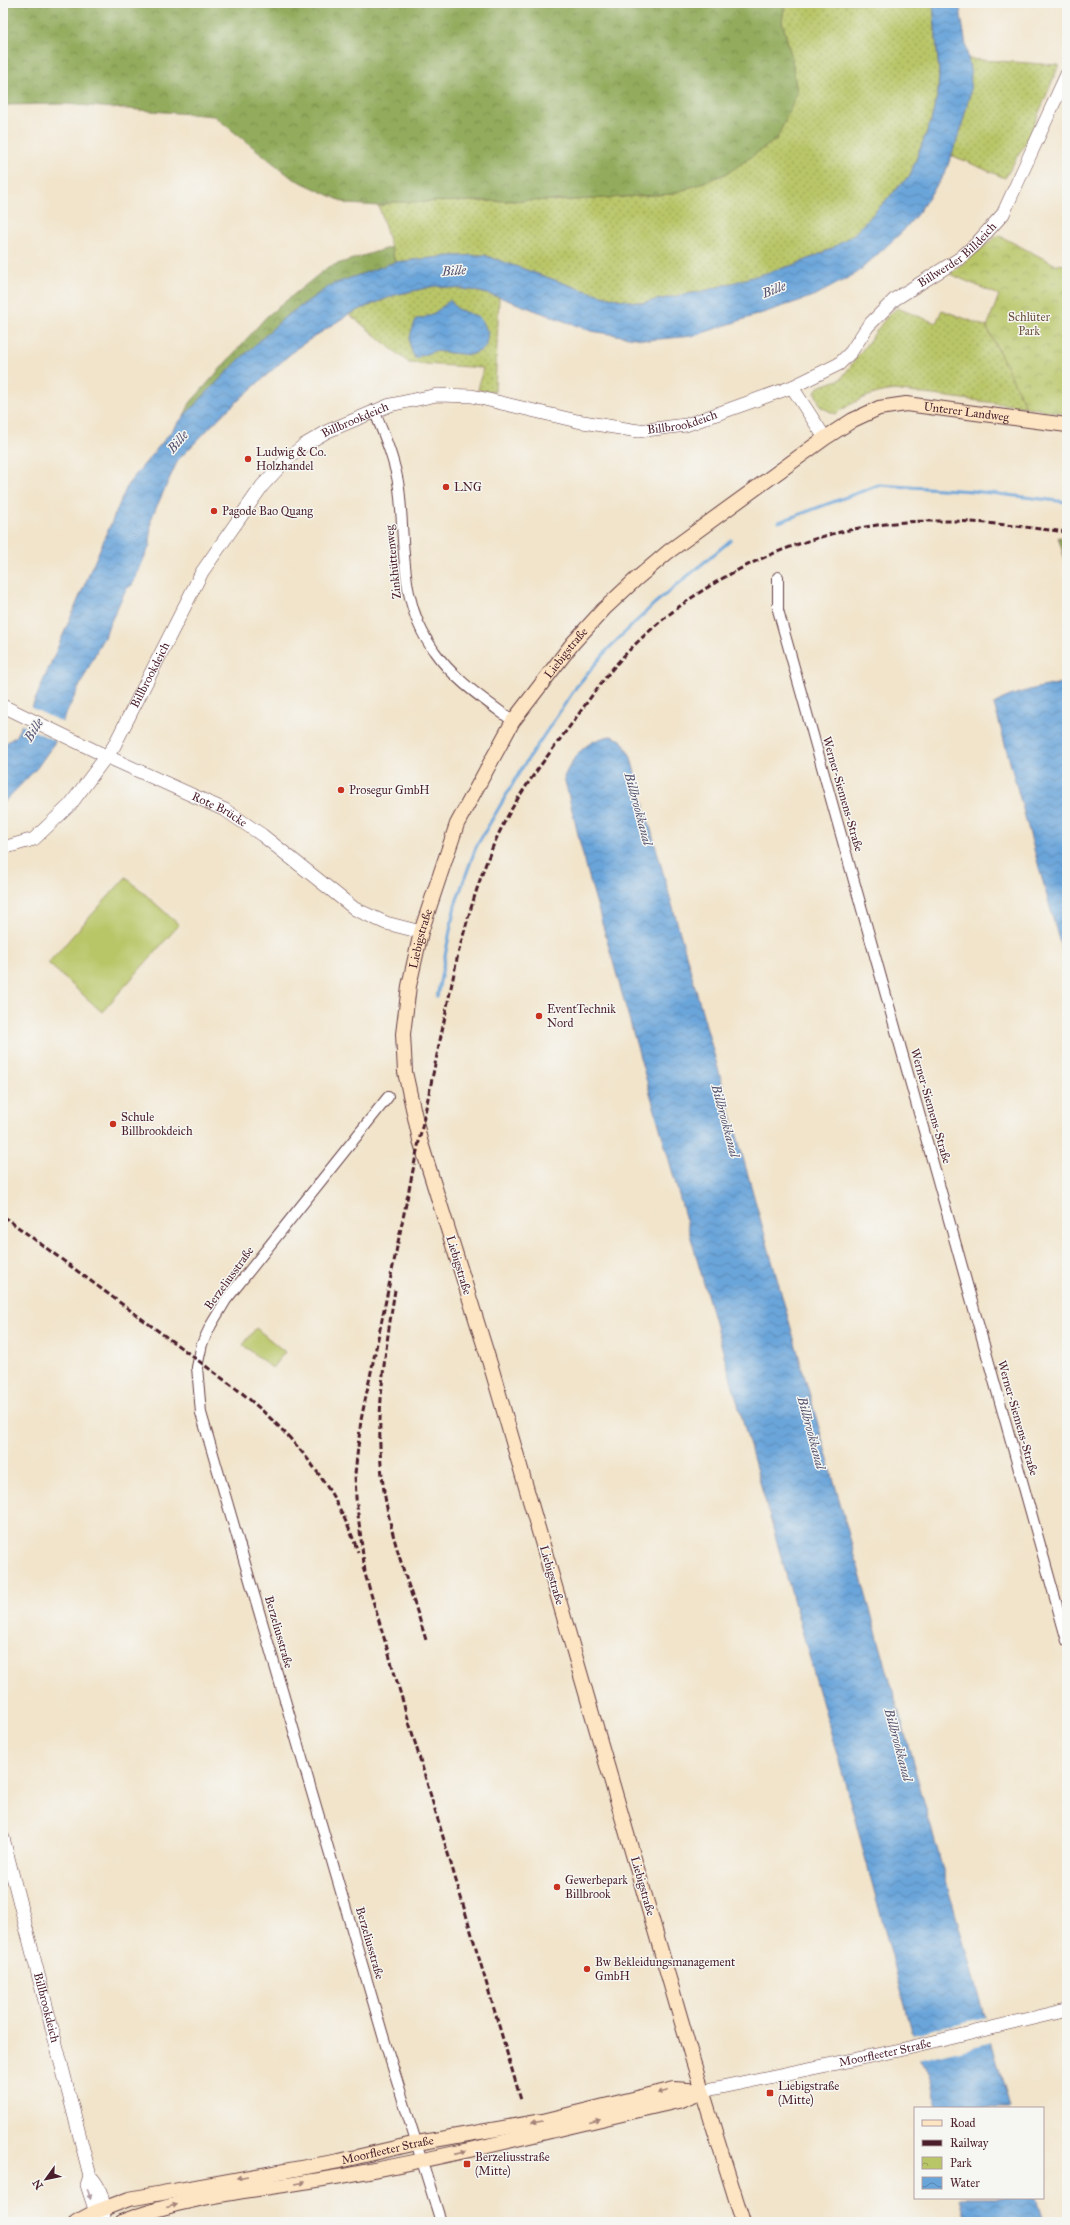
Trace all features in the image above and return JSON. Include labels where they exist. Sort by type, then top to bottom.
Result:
[{"type":"main road","name":"Unterer Landweg","points":[[867,412],[906,404],[1067,425]]},
{"type":"main road","name":"Liebigstraße","points":[[743,2222],[702,2091],[498,1390],[428,1167],[409,1098],[404,1072],[404,1028],[409,986],[421,932],[456,824],[513,721],[572,643],[604,609],[635,580],[680,543],[825,438],[867,412]]},
{"type":"main road","name":"Moorfleeter Straße","points":[[76,2222],[100,2216],[129,2199],[339,2161],[418,2143],[543,2121],[674,2089],[702,2091]]},
{"type":"main road","name":"Moorfleeter Straße","points":[[122,2222],[194,2200],[423,2161],[678,2101],[702,2091]]},
{"type":"street","name":"Billwerder Billdeich","points":[[792,387],[839,364],[851,352],[868,326],[895,299],[959,259],[993,227],[1003,214],[1067,74]]},
{"type":"street","name":"Billbrookdeich","points":[[3,848],[34,839],[70,805],[108,757],[202,572],[262,486],[285,461],[304,445],[328,431],[374,410],[430,396],[472,396],[577,421],[638,431],[686,425],[792,387]]},
{"type":"street","points":[[792,387],[825,438]]},
{"type":"street","name":"Zinkhüttenweg","points":[[374,410],[395,467],[399,494],[404,568],[413,612],[434,651],[452,673],[513,721]]},
{"type":"street","name":"Werner-Siemens-Straße","points":[[778,577],[778,610],[1067,1641]]},
{"type":"street","name":"Rote Brücke","points":[[3,706],[108,757],[225,810],[262,835],[355,909],[386,923],[421,932]]},
{"type":"street","name":"Berzeliusstraße","points":[[388,1097],[226,1300],[202,1344],[197,1367],[201,1413],[382,2031],[418,2143],[441,2222]]},
{"type":"street","name":"Billbrookdeich","points":[[3,1838],[90,2176],[87,2185],[100,2216]]},
{"type":"street","name":"Moorfleeter Straße","points":[[702,2091],[1004,2027],[1067,2010]]},
{"type":"green space","points":[[3,3],[785,3],[782,21],[792,59],[797,93],[777,139],[728,173],[672,194],[573,200],[393,202],[379,206],[348,204],[292,178],[214,116],[65,104],[3,105]]},
{"type":"green space","points":[[785,3],[933,3],[939,73],[938,92],[931,121],[910,175],[854,234],[831,249],[797,264],[708,290],[642,303],[617,299],[583,290],[484,255],[450,256],[395,262],[379,206],[393,202],[573,200],[672,194],[728,173],[792,59],[782,21]]},
{"type":"green space","points":[[968,59],[1059,65],[1028,139],[1005,178],[951,155],[966,108],[969,84]]},
{"type":"green space","name":"Schlüter Park","points":[[998,235],[1054,264],[1067,265],[1067,414],[1026,407],[987,327],[999,295],[950,274]]},
{"type":"green space","points":[[391,247],[395,262],[331,285],[285,317],[238,361],[184,416],[190,403],[266,317],[328,267]]},
{"type":"green space","points":[[435,286],[472,290],[499,297],[495,392],[478,390],[483,368],[409,363],[349,314],[395,295]]},
{"type":"green space","points":[[897,308],[936,323],[942,310],[987,327],[1026,407],[894,390],[877,393],[863,398],[835,414],[821,407],[815,393],[818,387],[841,379],[886,318]]},
{"type":"green space","points":[[1058,537],[1067,538],[1067,566]]},
{"type":"green space","points":[[126,877],[179,925],[102,1012],[48,963]]},
{"type":"green space","points":[[256,1328],[285,1352],[272,1368],[243,1345]]},
{"type":"water","name":"Bille","points":[[933,3],[959,3],[971,76],[970,94],[961,129],[945,173],[918,213],[902,232],[857,273],[814,296],[693,336],[648,340],[591,331],[499,297],[472,290],[435,286],[395,295],[349,314],[297,348],[222,415],[178,460],[151,519],[150,545],[132,585],[126,589],[107,630],[105,638],[103,638],[63,720],[55,742],[37,768],[3,803],[3,745],[15,737],[32,707],[128,484],[184,416],[238,361],[285,317],[331,285],[395,262],[450,256],[484,255],[583,290],[617,299],[642,303],[708,290],[797,264],[831,249],[854,234],[910,175],[931,121],[938,92],[939,73]]},
{"type":"water","points":[[450,300],[457,309],[479,317],[488,332],[486,345],[482,350],[470,355],[434,351],[415,358],[412,352],[410,339],[416,319],[421,319],[439,310]]},
{"type":"water","points":[[1067,682],[1067,969],[994,704],[1020,693]]},
{"type":"water","name":"Billbrookkanal","points":[[611,736],[621,740],[630,755],[1010,2107],[937,2107],[934,2089],[928,2071],[920,2061],[847,1790],[584,859],[564,777],[577,755],[588,745],[602,738]]},
{"type":"water","points":[[960,2199],[1036,2199],[1043,2222],[966,2222]]},
{"type":"pier","points":[[30,707],[64,723],[57,742],[20,724]]},
{"type":"pier","points":[[986,2017],[993,2042],[918,2060],[912,2034]]},
{"type":"waterway","points":[[779,522],[879,485],[972,491],[1067,502]]},
{"type":"waterway","points":[[437,997],[455,905],[476,847],[522,768],[577,686],[608,649],[654,604],[731,540]]},
{"type":"railway","points":[[365,1572],[356,1498],[355,1474],[361,1420],[458,954],[476,890],[494,844],[508,815],[525,788],[596,690],[621,659],[652,629],[686,602],[723,578],[762,558],[803,543],[845,531],[888,524],[948,521],[999,524],[1067,532]]},
{"type":"railway","points":[[3,1216],[242,1393],[280,1427],[312,1464],[325,1484],[338,1505],[358,1552]]},
{"type":"railway","points":[[395,1290],[381,1393],[380,1445],[382,1471],[388,1515],[403,1569],[426,1640]]},
{"type":"railway","points":[[363,1567],[521,2100]]},
{"type":"place","name":"Ludwig & Co. Holzhandel","points":[[248,459]]},
{"type":"place","name":"LNG","points":[[446,487]]},
{"type":"place","name":"Pagode Bao Quang","points":[[214,511]]},
{"type":"place","name":"Prosegur GmbH","points":[[341,790]]},
{"type":"place","name":"EventTechnik Nord","points":[[539,1016]]},
{"type":"place","name":"Schule Billbrookdeich","points":[[113,1124]]},
{"type":"place","name":"Gewerbepark Billbrook","points":[[557,1887]]},
{"type":"place","name":"Bw Bekleidungsmanagement GmbH","points":[[587,1969]]},
{"type":"place","name":"Liebigstraße (Mitte)","points":[[770,2093]]},
{"type":"place","name":"Berzeliusstraße (Mitte)","points":[[467,2164]]}]
